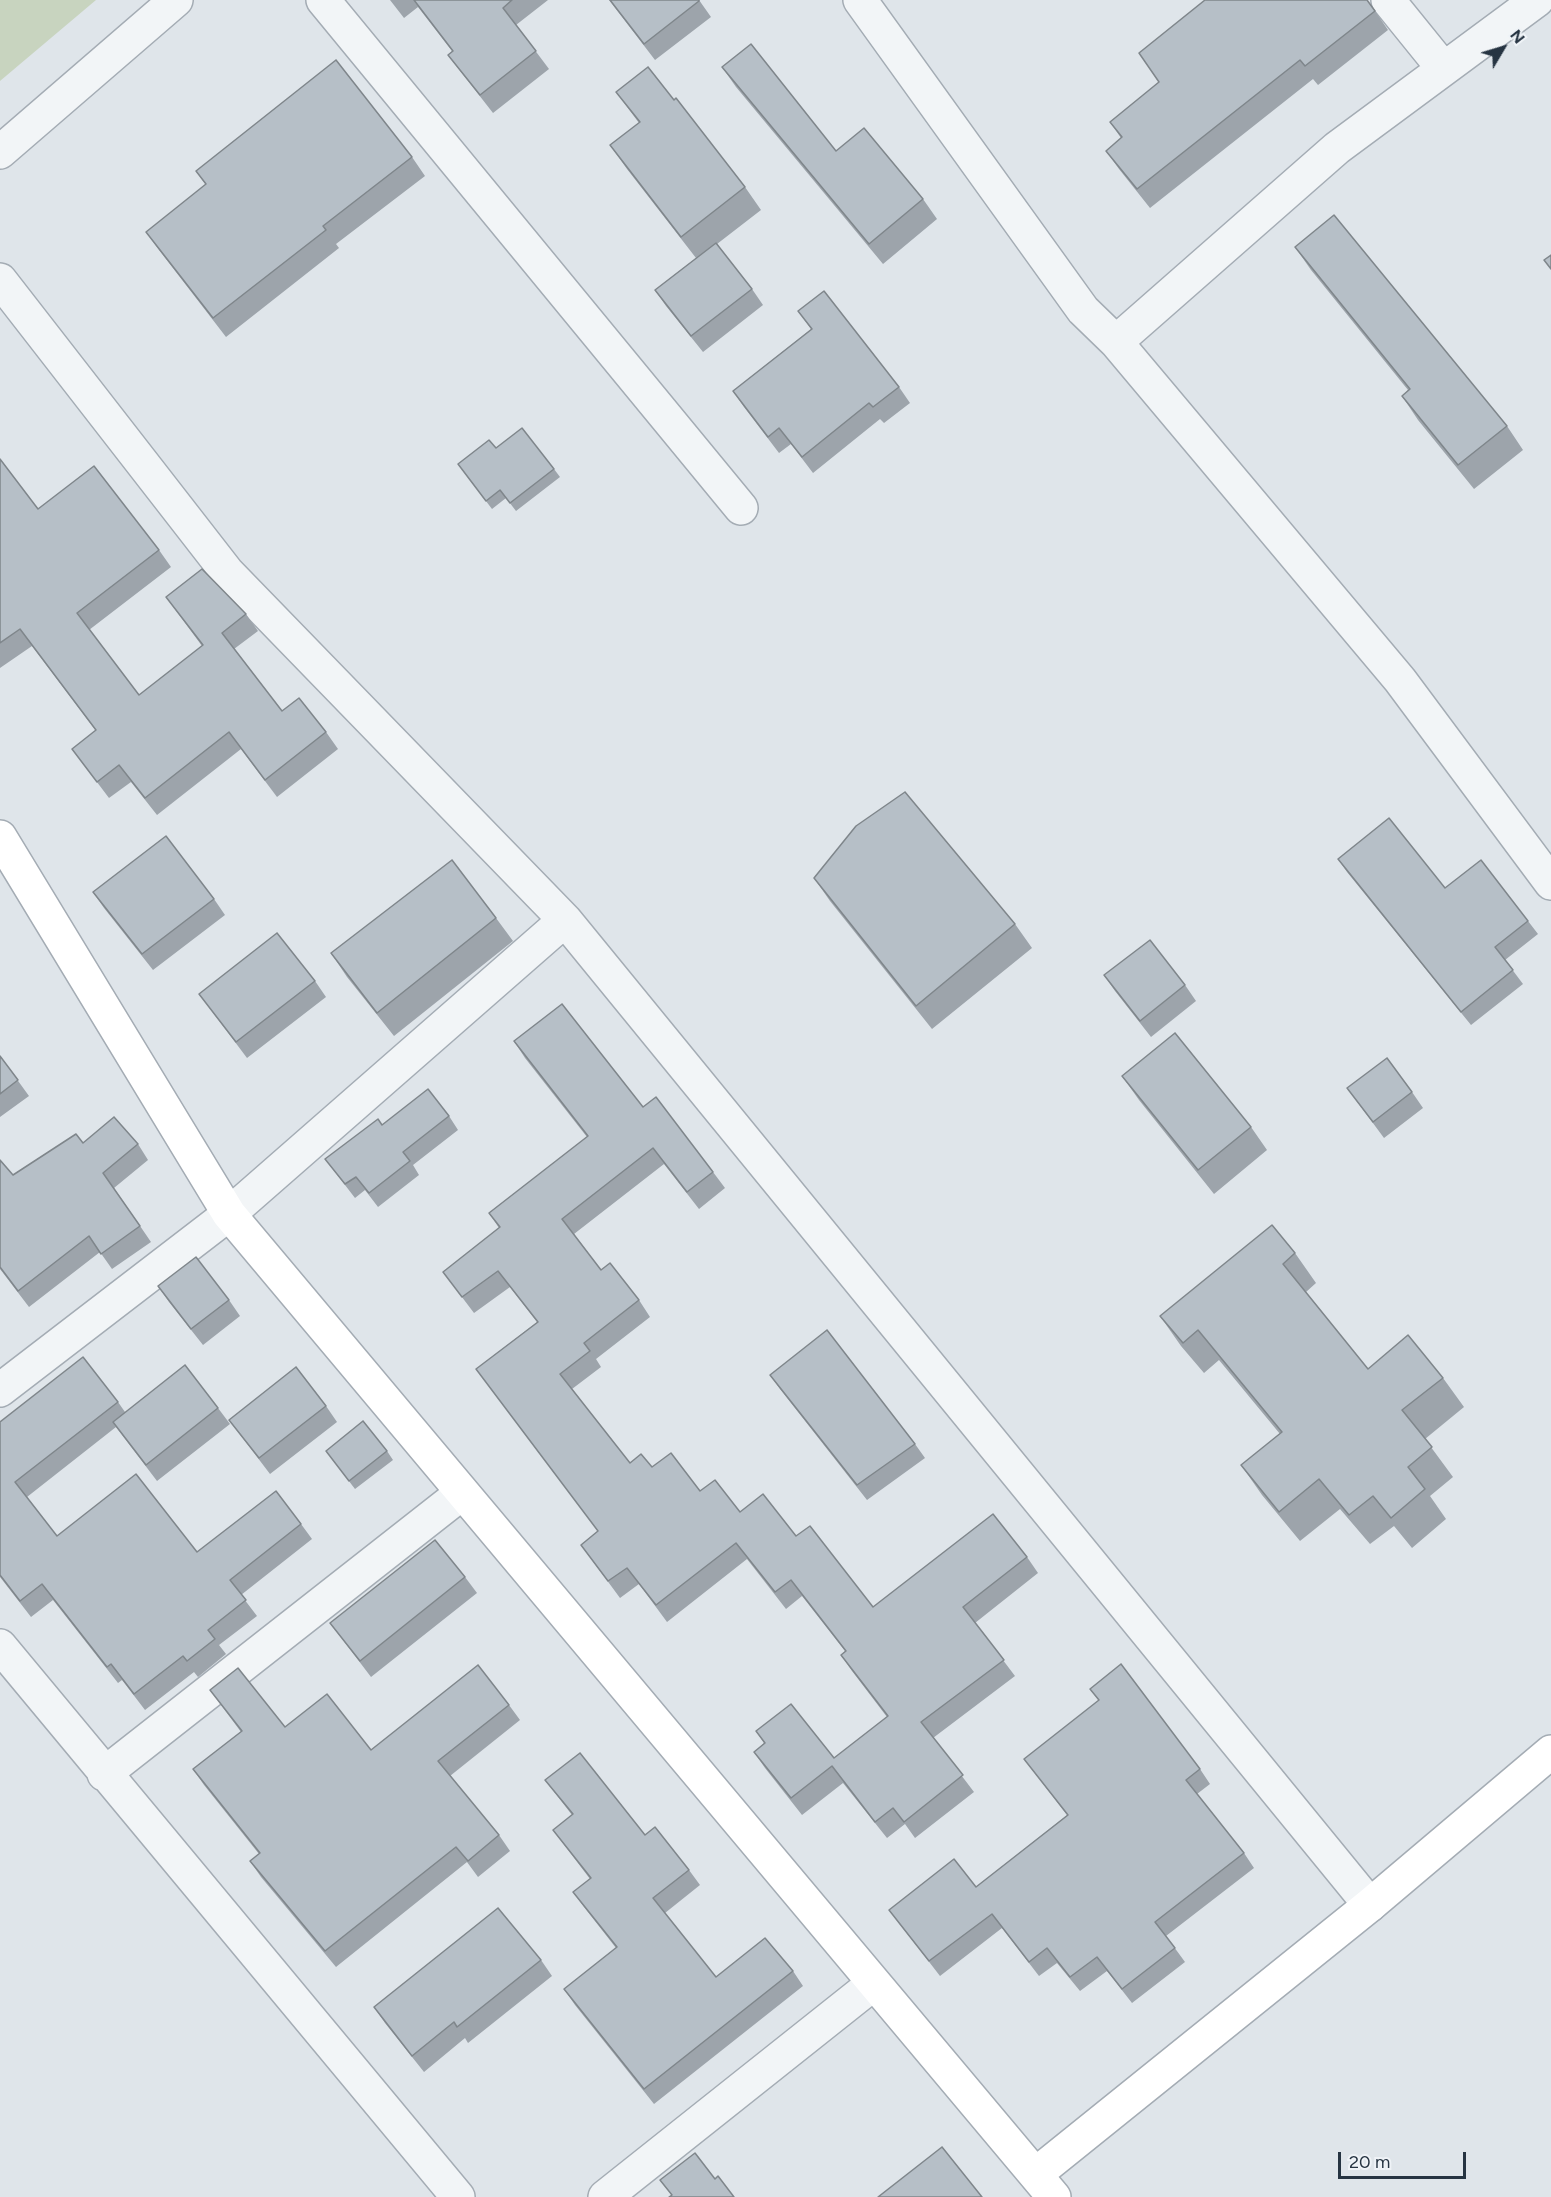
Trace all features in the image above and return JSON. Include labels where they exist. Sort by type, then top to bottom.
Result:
[{"type":"street","points":[[0,152],[176,0]]},
{"type":"street","points":[[323,0],[741,508]]},
{"type":"street","points":[[860,0],[1083,310],[1116,342],[1400,680],[1551,883]]},
{"type":"street","points":[[1388,0],[1443,68]]},
{"type":"street","points":[[1116,342],[1337,148],[1537,0]]},
{"type":"street","points":[[0,280],[227,572],[565,921],[1370,1905]]},
{"type":"street","points":[[0,837],[230,1214],[873,1984],[1045,2185],[1551,1752]]},
{"type":"street","points":[[0,1390],[230,1214],[565,921]]},
{"type":"street","points":[[104,1774],[462,1493]]},
{"type":"street","points":[[0,1646],[104,1774],[458,2197]]},
{"type":"street","points":[[605,2197],[873,1984]]},
{"type":"green space","points":[[0,0],[96,0],[0,81]]},
{"type":"building","points":[[414,0],[512,0],[503,8],[536,51],[480,95],[448,55],[453,51]]},
{"type":"building","points":[[610,0],[699,0],[699,1],[644,44]]},
{"type":"building","points":[[1205,0],[1367,0],[1375,11],[1305,66],[1300,60],[1137,189],[1106,151],[1122,137],[1110,122],[1159,82],[1139,53]]},
{"type":"building","points":[[751,44],[836,151],[864,128],[923,199],[869,244],[722,67]]},
{"type":"building","points":[[336,60],[412,157],[323,226],[326,230],[213,318],[146,232],[206,184],[196,171]]},
{"type":"building","points":[[648,67],[674,100],[676,98],[745,187],[681,237],[610,145],[640,122],[616,92]]},
{"type":"building","points":[[1334,215],[1507,426],[1458,465],[1402,396],[1410,389],[1295,247]]},
{"type":"building","points":[[716,243],[752,289],[691,336],[655,290]]},
{"type":"building","points":[[1551,255],[1551,269],[1544,260]]},
{"type":"building","points":[[824,291],[899,387],[873,407],[869,403],[802,457],[779,428],[768,437],[733,391],[812,329],[798,311]]},
{"type":"building","points":[[522,428],[554,469],[510,503],[500,490],[486,501],[458,464],[489,440],[496,448]]},
{"type":"building","points":[[0,459],[38,509],[94,466],[159,550],[77,613],[139,695],[203,645],[166,597],[202,569],[246,614],[222,633],[282,711],[299,698],[326,732],[265,780],[229,732],[145,798],[119,765],[97,782],[72,749],[96,730],[20,629],[0,643]]},
{"type":"building","points":[[905,792],[1015,924],[916,1006],[814,878],[856,826]]},
{"type":"building","points":[[1389,818],[1445,888],[1481,860],[1528,921],[1495,947],[1513,970],[1461,1012],[1338,859]]},
{"type":"building","points":[[166,836],[214,899],[142,954],[93,892]]},
{"type":"building","points":[[452,860],[496,918],[377,1013],[331,953]]},
{"type":"building","points":[[277,933],[315,981],[236,1042],[199,994]]},
{"type":"building","points":[[1150,940],[1185,985],[1140,1021],[1104,975]]},
{"type":"building","points":[[562,1004],[643,1107],[656,1097],[713,1172],[687,1192],[653,1148],[562,1219],[601,1270],[610,1263],[639,1300],[584,1343],[590,1351],[560,1374],[630,1463],[641,1454],[652,1467],[671,1453],[700,1491],[715,1480],[740,1512],[763,1494],[796,1536],[810,1526],[873,1607],[993,1514],[1027,1557],[963,1607],[1004,1660],[921,1722],[963,1775],[904,1822],[893,1808],[875,1822],[832,1766],[791,1798],[754,1752],[765,1743],[756,1731],[791,1704],[834,1758],[888,1716],[841,1655],[846,1651],[791,1580],[775,1592],[736,1543],[656,1605],[627,1568],[608,1581],[581,1545],[598,1531],[476,1369],[538,1322],[498,1271],[462,1297],[443,1272],[500,1227],[489,1213],[588,1136],[514,1041]]},
{"type":"building","points":[[1175,1033],[1251,1127],[1198,1170],[1122,1076]]},
{"type":"building","points":[[0,1056],[18,1080],[0,1094]]},
{"type":"building","points":[[1387,1058],[1412,1092],[1373,1122],[1347,1088]]},
{"type":"building","points":[[428,1089],[449,1116],[403,1152],[410,1161],[369,1193],[356,1177],[345,1184],[325,1159],[378,1119],[382,1125]]},
{"type":"building","points":[[114,1117],[138,1144],[103,1173],[140,1226],[101,1254],[89,1236],[18,1291],[0,1267],[0,1160],[13,1175],[76,1134],[83,1143]]},
{"type":"building","points":[[1272,1225],[1295,1253],[1283,1264],[1368,1369],[1408,1335],[1443,1378],[1402,1410],[1432,1447],[1408,1467],[1425,1489],[1391,1518],[1373,1496],[1349,1515],[1319,1479],[1279,1512],[1241,1465],[1282,1432],[1198,1330],[1183,1343],[1160,1316]]},
{"type":"building","points":[[196,1257],[229,1300],[191,1329],[158,1286]]},
{"type":"building","points":[[827,1330],[915,1444],[857,1485],[770,1375]]},
{"type":"building","points":[[83,1357],[118,1402],[15,1482],[57,1536],[136,1474],[197,1552],[276,1491],[301,1524],[230,1580],[246,1600],[208,1630],[215,1639],[187,1661],[183,1656],[134,1694],[111,1664],[107,1667],[42,1584],[20,1601],[0,1575],[0,1422]]},
{"type":"building","points":[[185,1365],[218,1408],[146,1465],[113,1422]]},
{"type":"building","points":[[296,1367],[326,1406],[259,1458],[229,1420]]},
{"type":"building","points":[[363,1421],[387,1451],[349,1481],[326,1451]]},
{"type":"building","points":[[435,1540],[465,1577],[360,1661],[330,1623]]},
{"type":"building","points":[[1121,1664],[1200,1769],[1186,1780],[1244,1853],[1155,1922],[1175,1948],[1122,1989],[1097,1957],[1070,1977],[1047,1948],[1029,1962],[992,1914],[929,1961],[889,1910],[954,1859],[976,1887],[1068,1815],[1024,1759],[1099,1700],[1090,1689]]},
{"type":"building","points":[[478,1665],[509,1705],[438,1761],[499,1835],[468,1861],[456,1847],[325,1951],[250,1861],[260,1853],[193,1769],[242,1731],[210,1690],[238,1668],[285,1727],[327,1694],[371,1750]]},
{"type":"building","points":[[580,1753],[645,1835],[655,1827],[689,1870],[653,1898],[716,1977],[765,1938],[793,1971],[644,2089],[564,1989],[617,1947],[573,1892],[591,1878],[553,1830],[573,1814],[545,1780]]},
{"type":"building","points":[[498,1908],[541,1960],[457,2027],[454,2022],[412,2056],[374,2007]]},
{"type":"building","points":[[942,2147],[982,2197],[878,2197]]},
{"type":"building","points":[[695,2153],[715,2179],[718,2176],[734,2197],[669,2197],[672,2195],[660,2180]]}]
